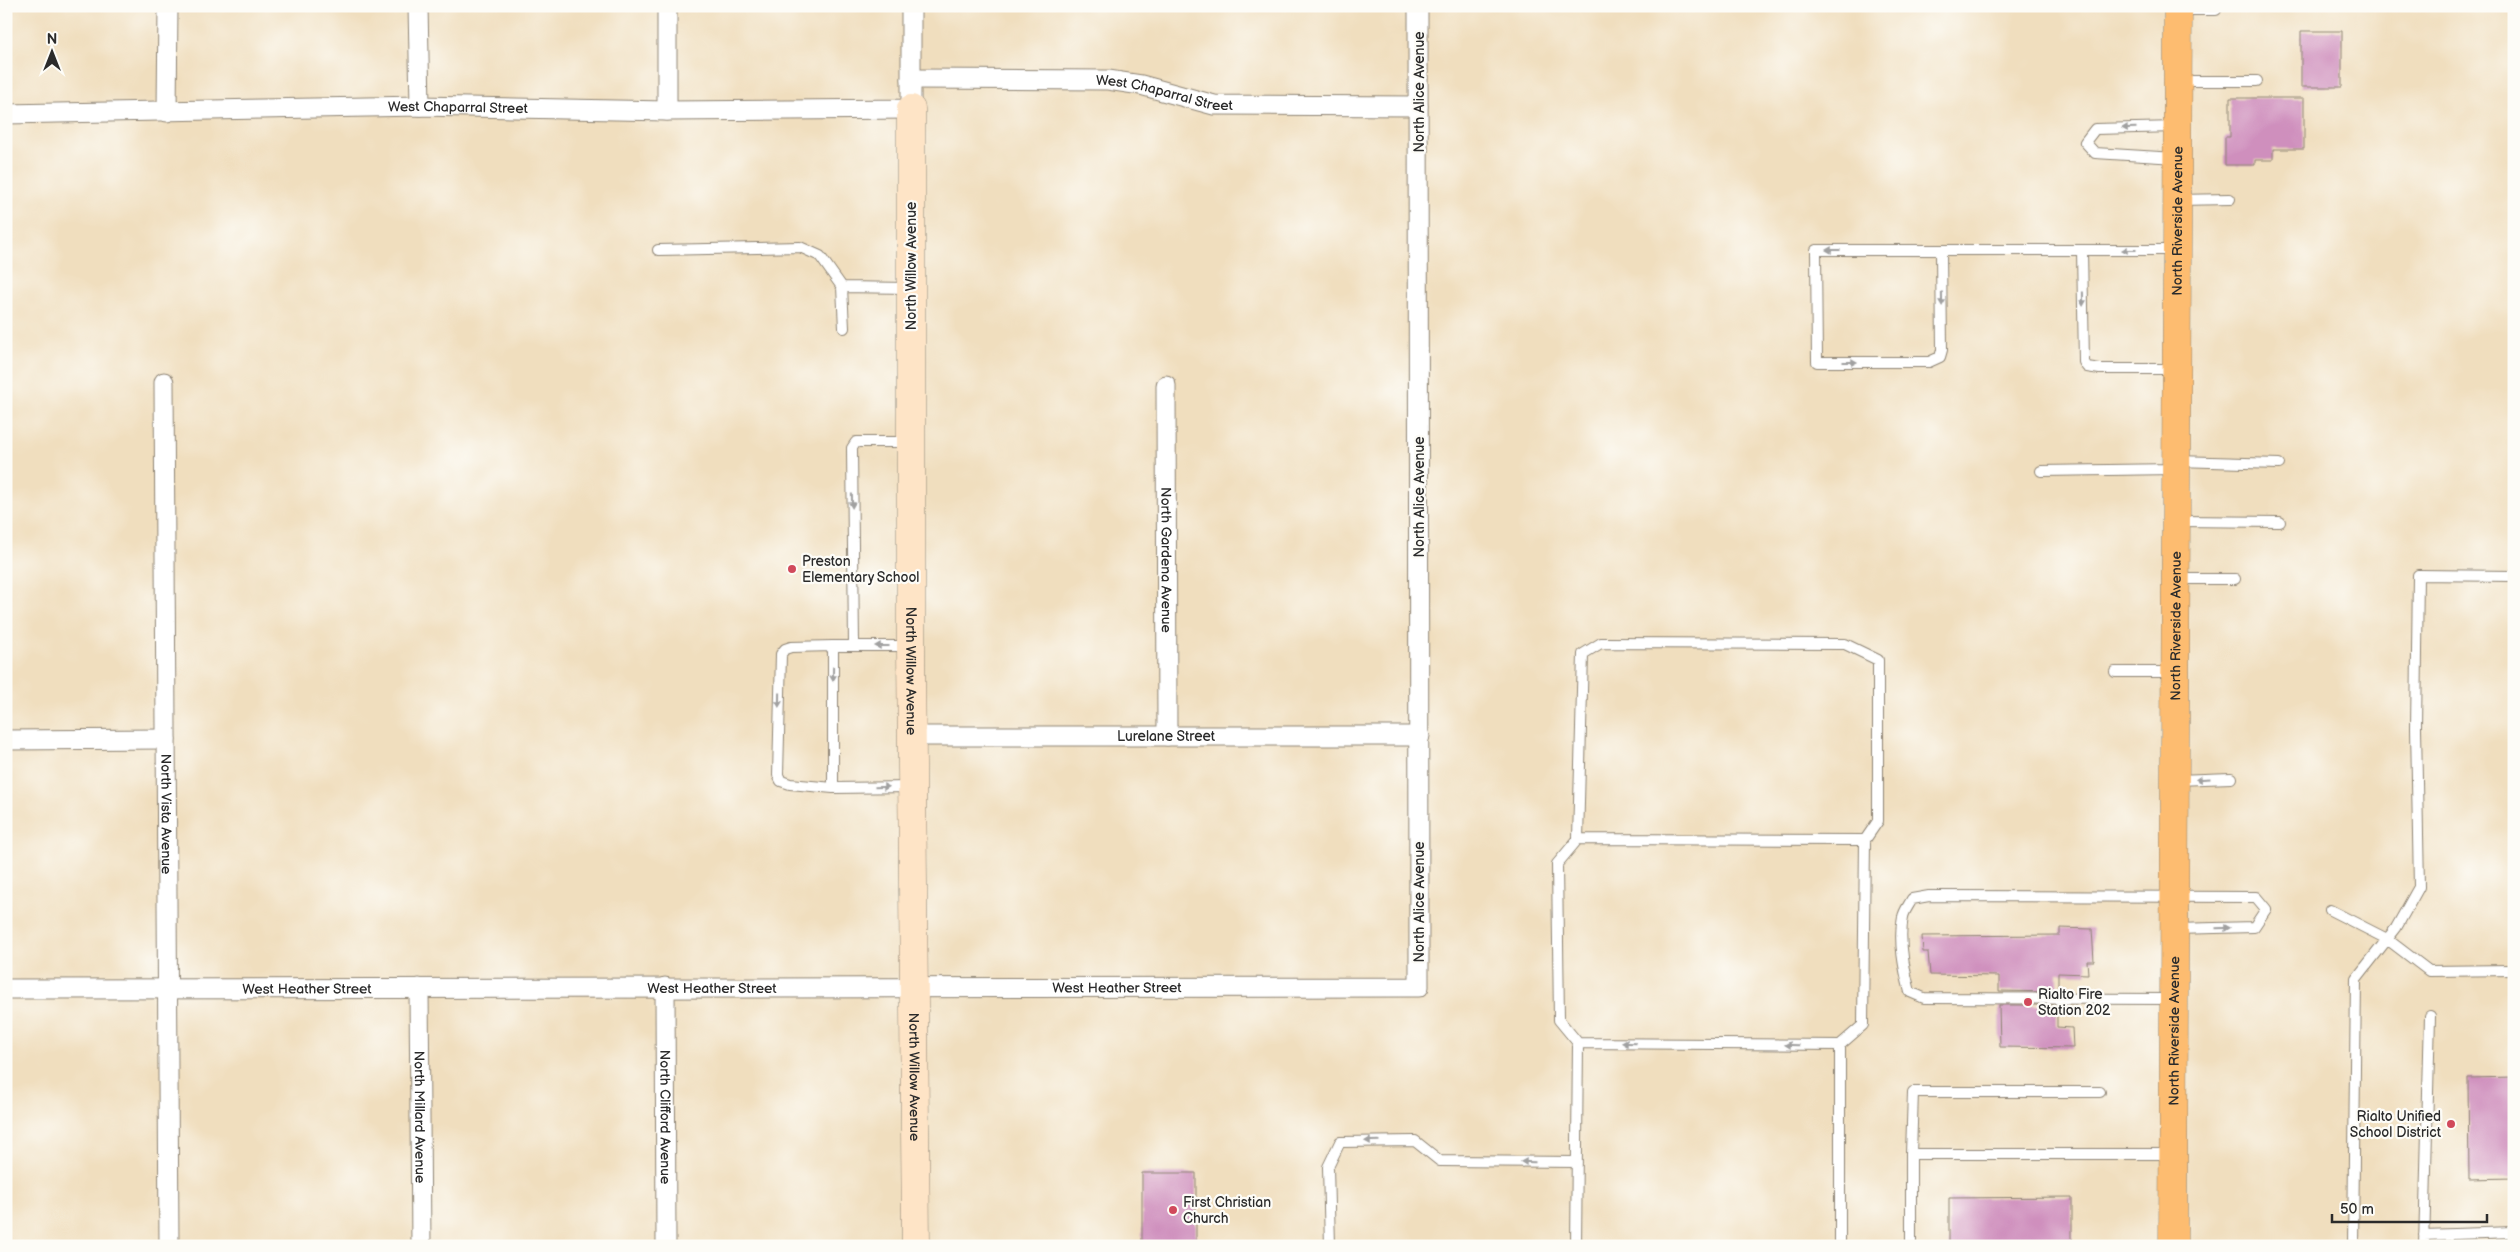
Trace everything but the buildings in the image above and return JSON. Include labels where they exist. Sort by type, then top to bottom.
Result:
[{"type":"main road","name":"North Riverside Avenue","points":[[2173,1246],[2178,8]]},
{"type":"street","points":[[167,112],[168,6]]},
{"type":"street","points":[[418,6],[420,106]]},
{"type":"street","points":[[667,6],[667,111]]},
{"type":"street","name":"North Willow Avenue","points":[[911,6],[911,646],[916,1246]]},
{"type":"street","name":"North Alice Avenue","points":[[1418,6],[1419,987]]},
{"type":"street","name":"West Chaparral Street","points":[[911,79],[1108,80],[1141,85],[1214,106],[1418,106]]},
{"type":"street","name":"West Chaparral Street","points":[[6,114],[420,106],[667,111],[911,109]]},
{"type":"street","name":"North Vista Avenue","points":[[164,382],[169,1246]]},
{"type":"street","name":"North Gardena Avenue","points":[[1166,385],[1167,736]]},
{"type":"street","name":"Lurelane Street","points":[[912,736],[1420,736]]},
{"type":"street","points":[[6,740],[166,739]]},
{"type":"street","name":"West Heather Street","points":[[6,989],[1419,987]]},
{"type":"street","name":"North Millard Avenue","points":[[419,988],[421,1246]]},
{"type":"street","name":"North Clifford Avenue","points":[[665,988],[666,1246]]},
{"type":"lane","points":[[2178,8],[2216,10]]},
{"type":"lane","points":[[2178,81],[2257,81]]},
{"type":"lane","points":[[2177,158],[2095,154],[2085,142],[2095,129],[2178,127]]},
{"type":"lane","points":[[2177,200],[2230,199]]},
{"type":"lane","points":[[658,250],[800,247],[820,256],[842,287],[844,328]]},
{"type":"lane","points":[[1941,250],[1942,350],[1940,357],[1929,362],[1817,362],[1816,250],[1941,250],[2082,250],[2177,250]]},
{"type":"lane","points":[[2082,250],[2084,362],[2087,367],[2100,369],[2176,369]]},
{"type":"lane","points":[[842,287],[910,288]]},
{"type":"lane","points":[[854,646],[851,452],[856,442],[911,442]]},
{"type":"lane","points":[[2041,471],[2176,465],[2278,464]]},
{"type":"lane","points":[[2176,521],[2280,522]]},
{"type":"lane","points":[[2353,1246],[2356,978],[2387,939],[2419,887],[2416,728],[2418,575],[2514,576]]},
{"type":"lane","points":[[2176,578],[2236,578]]},
{"type":"lane","points":[[1576,1246],[1578,1043],[1559,1020],[1557,864],[1578,839],[1583,654],[1601,643],[1845,644],[1878,660],[1878,821],[1865,840],[1863,1025],[1840,1045],[1578,1043]]},
{"type":"lane","points":[[833,646],[833,788]]},
{"type":"lane","points":[[911,646],[790,647],[784,649],[781,654],[778,775],[781,781],[790,784],[833,788],[912,787]]},
{"type":"lane","points":[[2116,672],[2175,672]]},
{"type":"lane","points":[[2175,780],[2231,778]]},
{"type":"lane","points":[[1578,839],[1865,840]]},
{"type":"lane","points":[[2174,929],[2254,928],[2266,909],[2256,897],[1929,896],[1912,899],[1903,916],[1902,940],[1904,970],[1910,992],[1924,998],[2174,999]]},
{"type":"lane","points":[[2330,910],[2387,939],[2429,971],[2514,970]]},
{"type":"lane","points":[[2430,1016],[2424,1240],[2514,1232]]},
{"type":"lane","points":[[1840,1045],[1840,1246]]},
{"type":"lane","points":[[1911,1246],[1913,1092],[2100,1092]]},
{"type":"lane","points":[[1330,1246],[1328,1167],[1340,1142],[1414,1141],[1440,1161],[1577,1162]]},
{"type":"lane","points":[[1911,1154],[2173,1154]]},
{"type":"place","name":"Preston Elementary School","points":[[792,569]]},
{"type":"place","name":"Rialto Fire Station 202","points":[[2028,1002]]},
{"type":"place","name":"Rialto Unified School District","points":[[2451,1124]]},
{"type":"place","name":"First Christian Church","points":[[1173,1210]]}]
